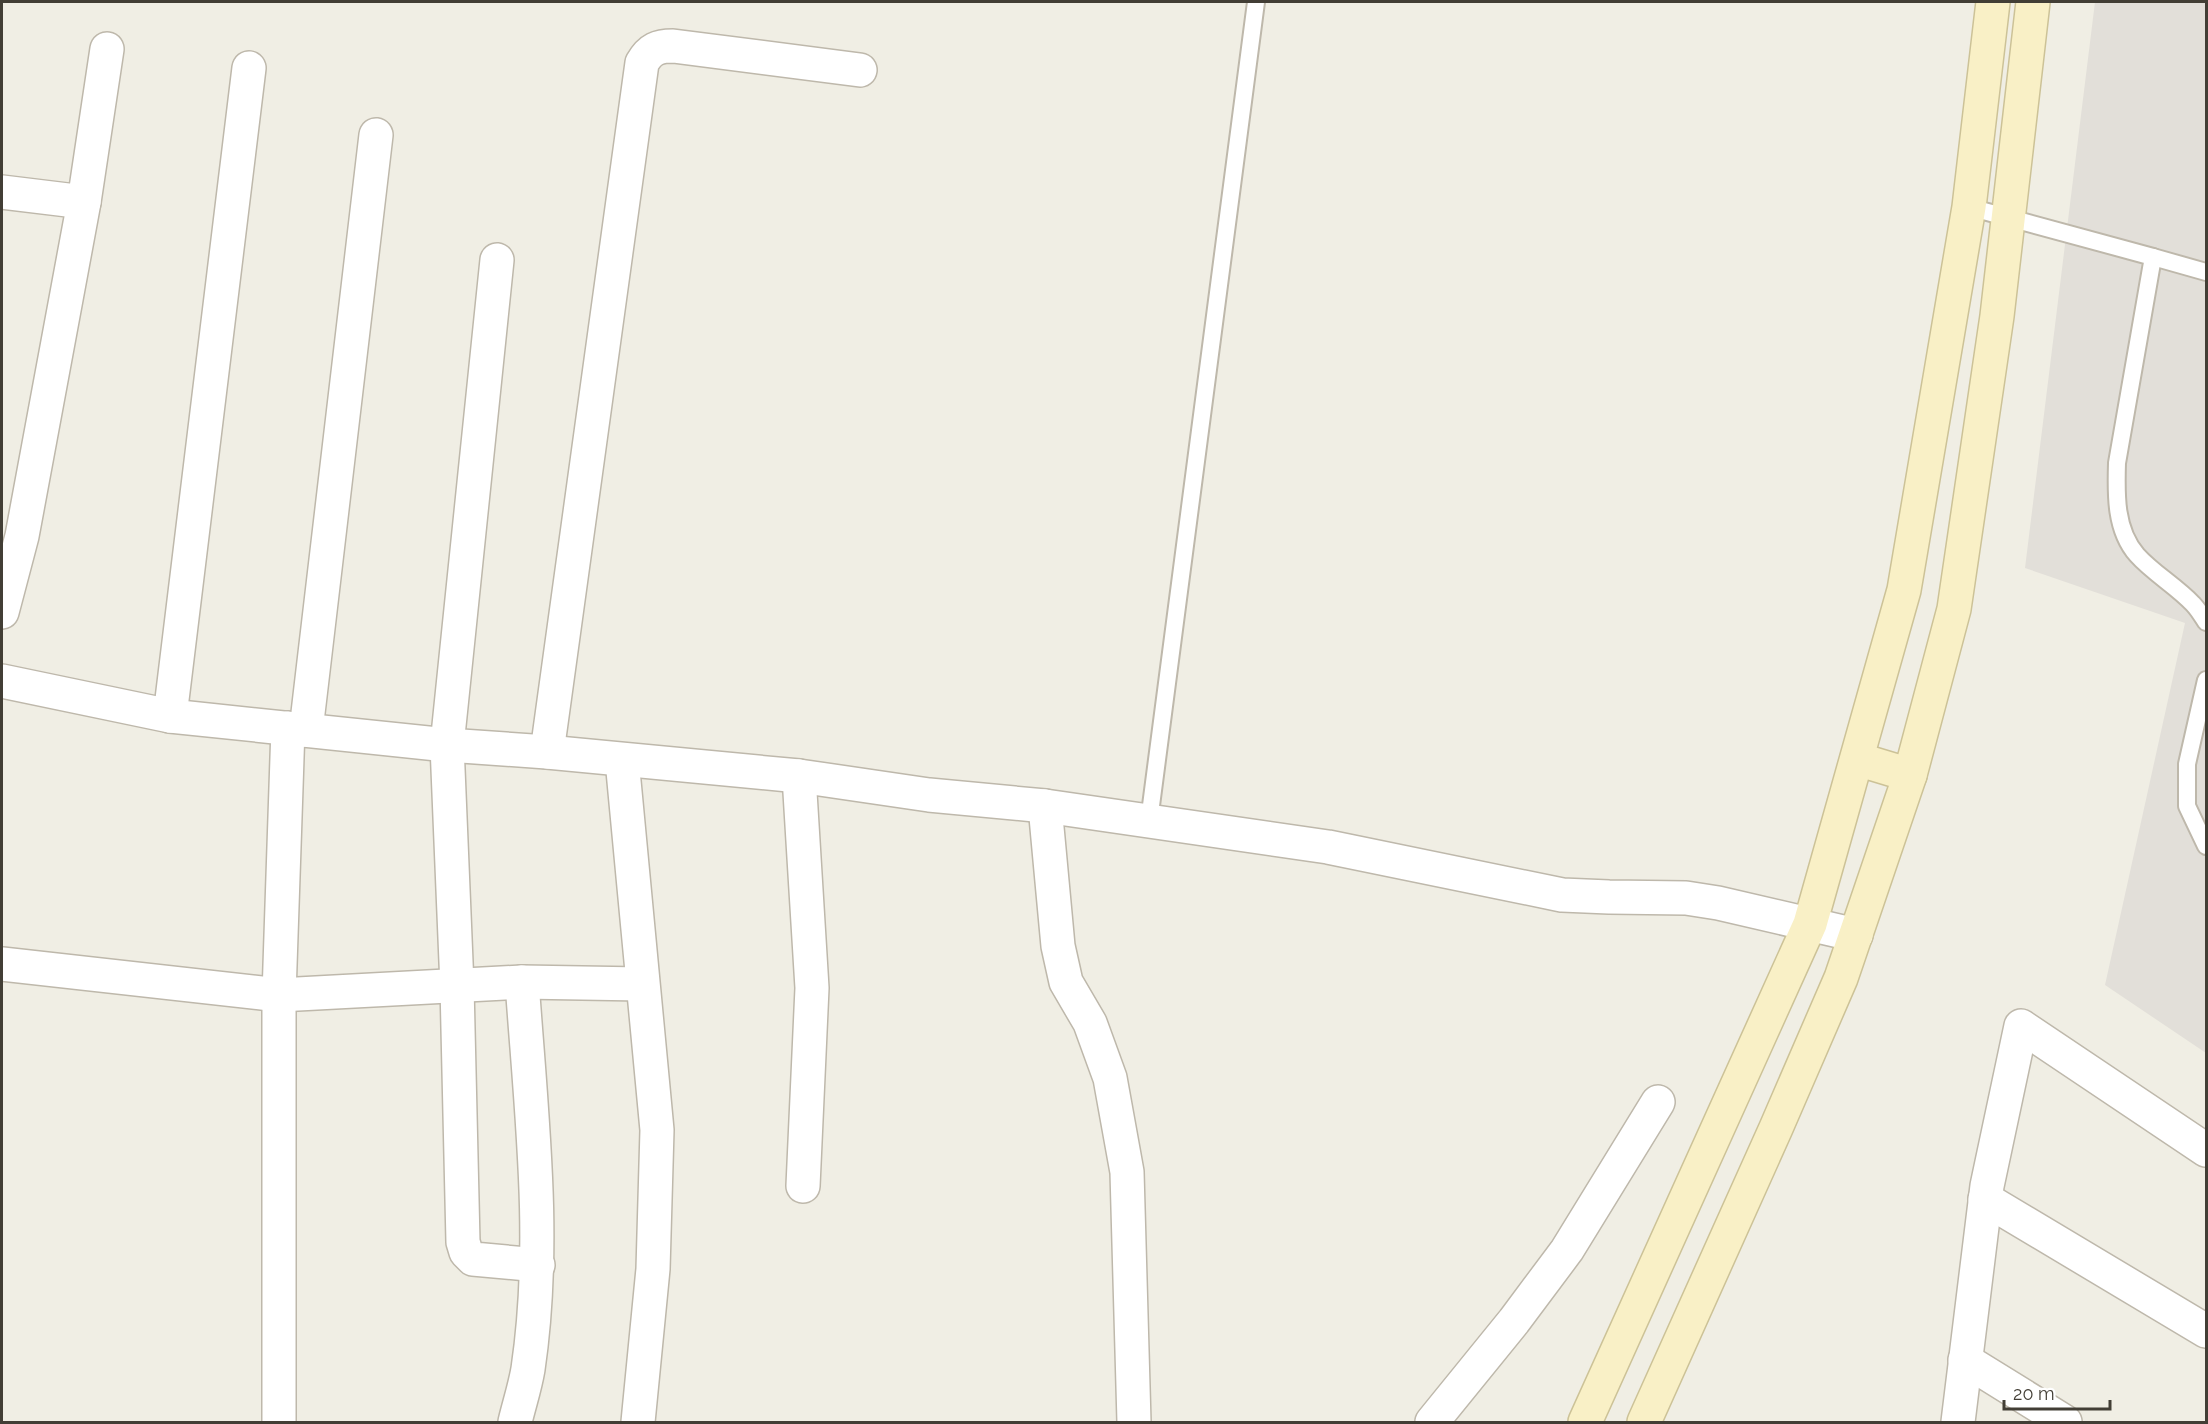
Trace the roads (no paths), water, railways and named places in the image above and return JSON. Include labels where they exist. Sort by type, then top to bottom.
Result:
[{"type":"main road","points":[[1585,1422],[1810,924],[1904,590],[1969,207],[1993,2]]},
{"type":"main road","points":[[1644,1422],[1841,978],[1910,774],[1954,609],[1997,316],[2033,2]]},
{"type":"main road","points":[[1857,759],[1910,774]]},
{"type":"street","points":[[547,752],[642,63],[648,53],[659,46],[673,46],[860,70]]},
{"type":"street","points":[[2,612],[22,536],[84,202],[107,49]]},
{"type":"street","points":[[170,716],[249,68]]},
{"type":"street","points":[[279,1422],[279,995],[297,729],[376,135]]},
{"type":"street","points":[[2,192],[84,202]]},
{"type":"street","points":[[497,260],[447,746],[457,986],[463,1242],[466,1252],[473,1259],[538,1265]]},
{"type":"street","points":[[2,681],[170,716],[447,746],[547,752],[799,776],[929,795],[1045,806],[1328,847],[1562,895],[1686,898],[1718,903],[1856,935]]},
{"type":"street","points":[[622,760],[657,1130],[653,1269],[638,1422]]},
{"type":"street","points":[[799,776],[812,988],[803,1186]]},
{"type":"street","points":[[1045,806],[1058,946],[1066,982],[1090,1023],[1110,1078],[1127,1172],[1134,1422]]},
{"type":"street","points":[[2,964],[279,995],[522,982],[642,984]]},
{"type":"street","points":[[515,1422],[528,1371],[538,1265],[535,1166],[522,982]]},
{"type":"street","points":[[1958,1422],[1985,1199],[2021,1026],[2206,1150]]},
{"type":"street","points":[[1432,1422],[1514,1321],[1567,1250],[1658,1102]]},
{"type":"street","points":[[1985,1199],[2206,1331]]},
{"type":"street","points":[[1965,1360],[2066,1422]]},
{"type":"lane","points":[[1149,821],[1256,2]]},
{"type":"lane","points":[[1969,207],[2206,272]]},
{"type":"lane","points":[[2153,257],[2117,463],[2118,515],[2124,534],[2136,555],[2193,604],[2206,622]]},
{"type":"lane","points":[[2206,680],[2187,764],[2187,806],[2206,846]]}]
